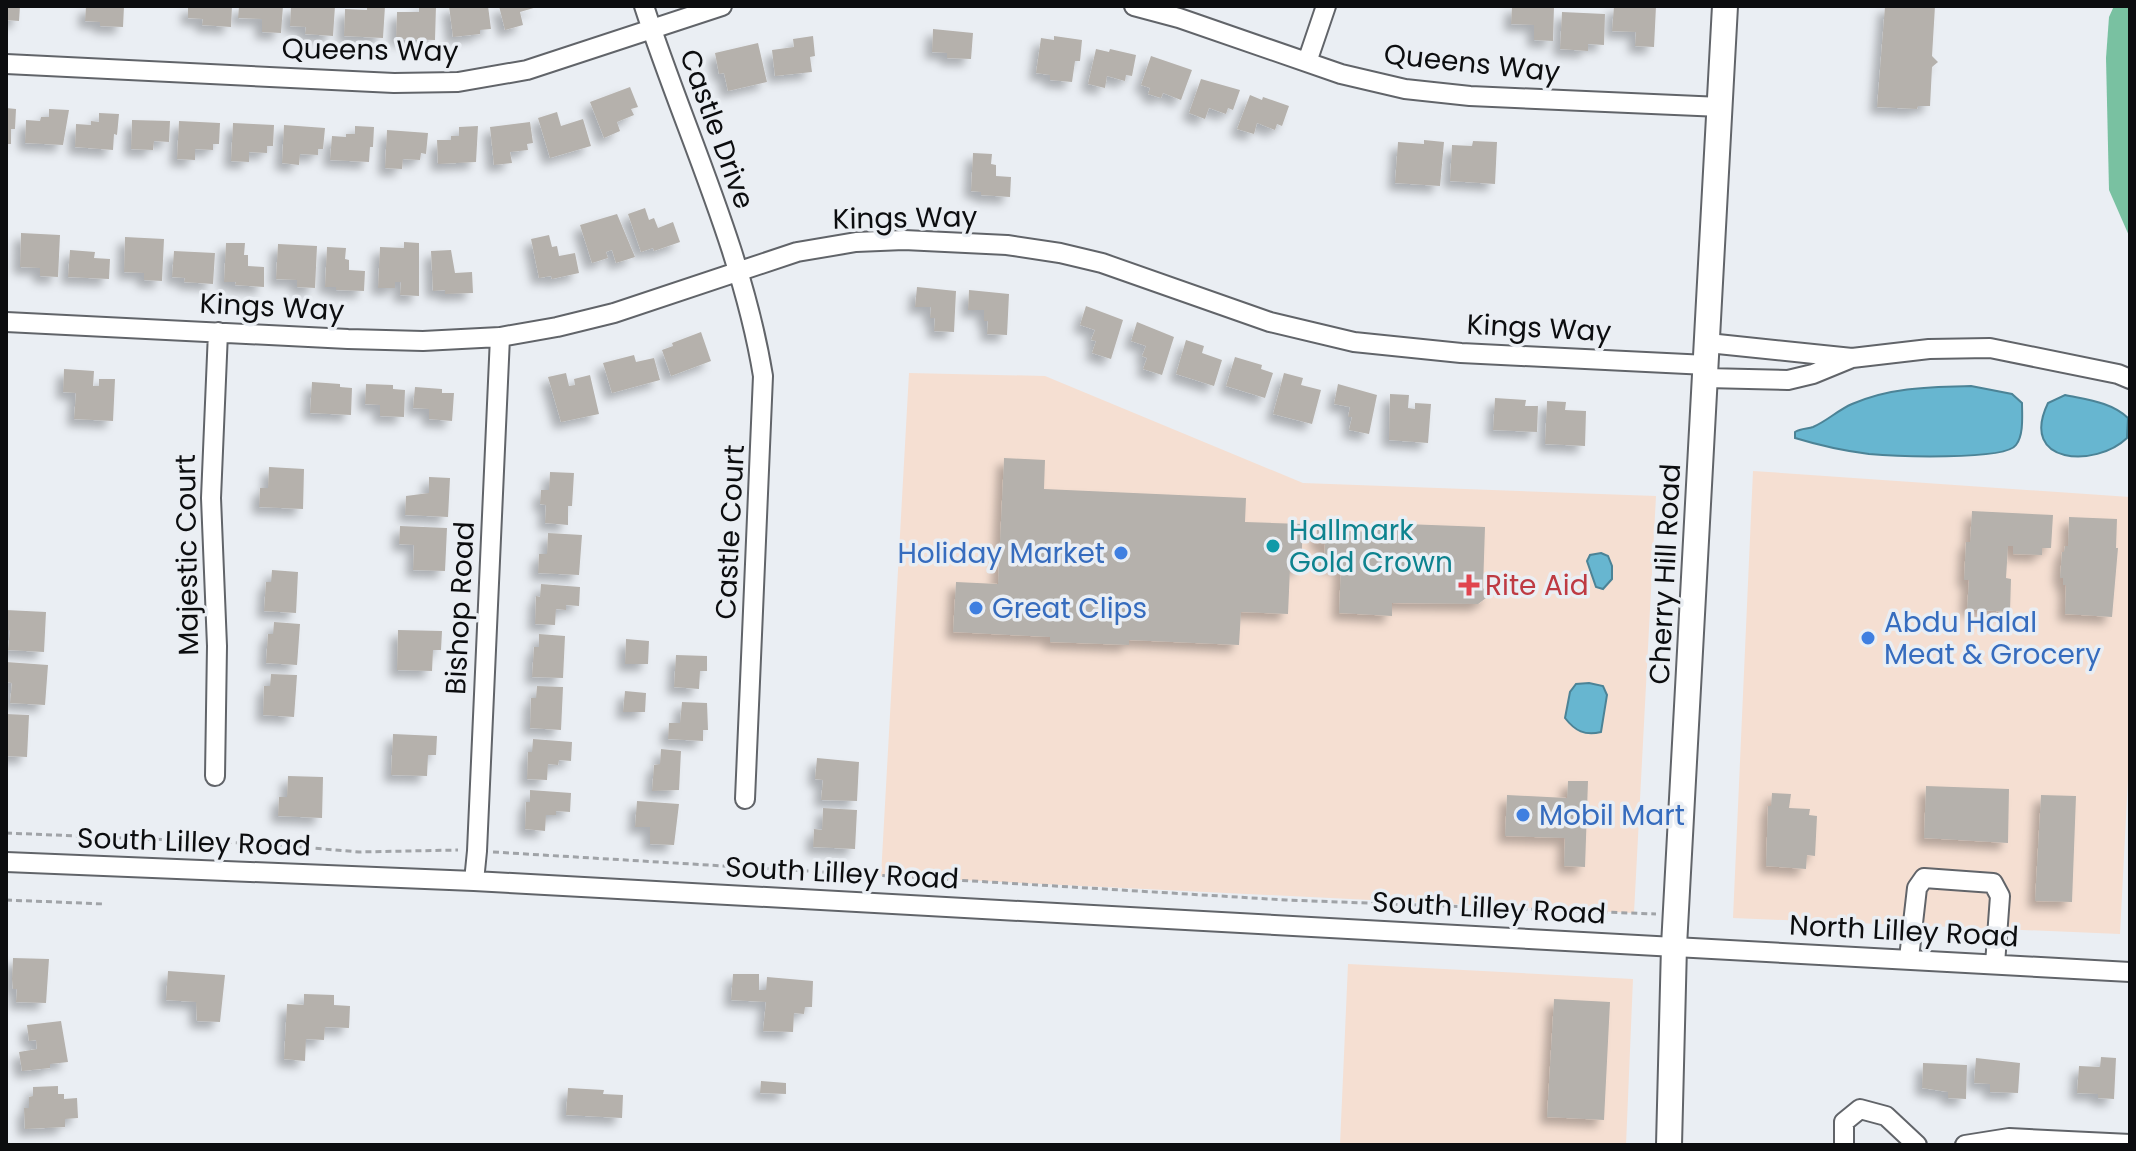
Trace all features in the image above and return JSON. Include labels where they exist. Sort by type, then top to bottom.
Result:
[{"type":"main road","name":"Cherry Hill Road","points":[[1669,1145],[1674,946],[1725,6]]},
{"type":"street","name":"Castle Drive","points":[[644,6],[738,271]]},
{"type":"street","name":"Queens Way","points":[[6,64],[394,83],[458,82],[527,70],[722,6]]},
{"type":"street","name":"Queens Way","points":[[1134,6],[1193,22],[1372,82],[1437,93],[1721,107]]},
{"type":"street","points":[[1307,62],[1326,6]]},
{"type":"street","name":"Kings Way","points":[[6,322],[423,341],[500,337],[614,313],[797,252],[856,242],[904,240],[1007,245],[1060,253],[1102,263],[1270,322],[1354,342],[1461,353],[1707,362]]},
{"type":"street","name":"Castle Court","points":[[738,271],[756,335],[764,396],[745,799]]},
{"type":"street","name":"Majestic Court","points":[[215,776],[217,646],[211,498],[218,332]]},
{"type":"street","name":"Bishop Road","points":[[474,881],[500,337]]},
{"type":"street","points":[[1707,362],[1852,358],[1929,349],[1990,348],[2130,379]]},
{"type":"street","points":[[1707,362],[1788,380],[1813,374],[1852,358]]},
{"type":"street","name":"South Lilley Road","points":[[6,862],[474,881],[1674,946]]},
{"type":"street","points":[[1909,958],[1917,888],[1924,878],[1993,883],[2000,896],[1995,964]]},
{"type":"street","name":"North Lilley Road","points":[[1674,946],[2130,972]]},
{"type":"street","points":[[1844,1145],[1844,1122],[1860,1109],[1886,1116],[1917,1145]]},
{"type":"street","points":[[1965,1145],[2009,1138],[2130,1144]]},
{"type":"path","points":[[6,833],[266,844],[359,852],[477,851],[1271,899],[1676,914]]},
{"type":"path","points":[[6,900],[105,904]]},
{"type":"shaded area","points":[[909,373],[1045,376],[1303,483],[1656,496],[1634,913],[881,876]]},
{"type":"shaded area","points":[[1753,471],[2130,497],[2130,740],[2120,934],[1733,918]]},
{"type":"shaded area","points":[[1348,964],[1633,979],[1626,1145],[1340,1145]]},
{"type":"green space","points":[[2114,6],[2130,6],[2130,238],[2109,190],[2106,58],[2109,17]]},
{"type":"water","points":[[1971,386],[2012,394],[2022,403],[2021,430],[2016,445],[2007,450],[1970,455],[1900,456],[1851,451],[1795,438],[1795,432],[1813,427],[1866,398],[1910,389]]},
{"type":"water","points":[[2065,395],[2114,408],[2128,418],[2127,438],[2097,454],[2065,455],[2052,449],[2043,439],[2042,424],[2048,403]]},
{"type":"water","points":[[1601,553],[1608,556],[1612,566],[1612,579],[1603,589],[1596,587],[1587,561],[1590,555]]},
{"type":"water","points":[[1576,684],[1603,686],[1607,695],[1601,732],[1581,731],[1565,718],[1570,692]]},
{"type":"building","points":[[6,6],[20,6],[19,21],[6,20]]},
{"type":"building","points":[[86,6],[124,6],[123,27],[100,26],[100,22],[85,21]]},
{"type":"building","points":[[188,6],[232,6],[231,27],[202,25],[203,19],[188,18]]},
{"type":"building","points":[[239,6],[283,6],[281,33],[262,32],[262,19],[238,18]]},
{"type":"building","points":[[291,6],[335,6],[333,36],[305,34],[306,27],[290,26]]},
{"type":"building","points":[[367,6],[385,6],[383,38],[344,36],[345,9],[367,10]]},
{"type":"building","points":[[419,6],[436,6],[435,40],[396,39],[397,12],[419,12]]},
{"type":"building","points":[[449,6],[488,6],[491,29],[480,30],[480,34],[453,37]]},
{"type":"building","points":[[499,6],[537,7],[520,12],[523,25],[505,30]]},
{"type":"building","points":[[1512,6],[1554,6],[1553,41],[1534,40],[1534,25],[1511,24]]},
{"type":"building","points":[[1614,6],[1656,6],[1654,47],[1635,46],[1636,32],[1612,31]]},
{"type":"building","points":[[1885,6],[1935,6],[1932,56],[1938,62],[1932,67],[1930,106],[1918,106],[1917,109],[1877,107]]},
{"type":"building","points":[[1562,12],[1605,14],[1604,45],[1588,44],[1588,51],[1560,49]]},
{"type":"building","points":[[933,29],[973,33],[971,59],[947,58],[947,53],[932,52]]},
{"type":"building","points":[[813,36],[815,56],[810,57],[812,72],[775,76],[772,50],[794,47],[793,39]]},
{"type":"building","points":[[1054,36],[1082,40],[1080,61],[1075,61],[1072,82],[1050,80],[1050,75],[1036,73],[1041,38],[1054,40]]},
{"type":"building","points":[[758,43],[767,82],[728,91],[724,73],[719,74],[715,53]]},
{"type":"building","points":[[1096,49],[1136,55],[1132,76],[1126,75],[1125,81],[1107,76],[1105,88],[1088,84]]},
{"type":"building","points":[[1151,56],[1192,70],[1181,100],[1163,93],[1161,98],[1148,94],[1150,88],[1141,85]]},
{"type":"building","points":[[1201,79],[1240,90],[1233,110],[1228,108],[1226,114],[1209,108],[1205,119],[1189,113]]},
{"type":"building","points":[[630,87],[638,107],[631,109],[634,115],[617,122],[620,131],[604,138],[590,102]]},
{"type":"building","points":[[1250,95],[1289,106],[1282,126],[1277,124],[1275,130],[1257,123],[1254,134],[1237,129]]},
{"type":"building","points":[[6,108],[16,109],[11,144],[6,144]]},
{"type":"building","points":[[49,109],[69,110],[63,145],[25,143],[26,120],[40,121],[41,117],[49,117]]},
{"type":"building","points":[[557,112],[561,126],[583,119],[591,146],[550,158],[538,118]]},
{"type":"building","points":[[99,113],[119,114],[113,150],[75,147],[76,124],[99,122]]},
{"type":"building","points":[[132,120],[170,121],[169,142],[154,141],[153,150],[131,149]]},
{"type":"building","points":[[179,121],[220,123],[219,144],[213,144],[213,150],[195,149],[195,160],[177,159]]},
{"type":"building","points":[[530,122],[533,143],[527,144],[528,150],[510,152],[512,163],[494,165],[490,127]]},
{"type":"building","points":[[233,123],[274,125],[273,146],[267,146],[267,153],[249,152],[249,162],[231,161]]},
{"type":"building","points":[[284,125],[325,128],[323,149],[318,149],[318,155],[300,154],[299,165],[282,163]]},
{"type":"building","points":[[355,126],[374,127],[369,162],[330,160],[332,136],[355,134]]},
{"type":"building","points":[[478,126],[476,162],[438,164],[437,140],[451,140],[451,136],[459,136],[459,127]]},
{"type":"building","points":[[387,130],[428,133],[426,154],[421,153],[420,160],[403,159],[402,169],[385,168]]},
{"type":"building","points":[[1424,140],[1444,142],[1440,186],[1395,183],[1398,142],[1424,144]]},
{"type":"building","points":[[1473,141],[1497,142],[1495,184],[1450,181],[1452,145],[1472,146]]},
{"type":"building","points":[[973,153],[992,154],[991,164],[996,165],[996,176],[1011,177],[1010,197],[981,195],[981,192],[971,191]]},
{"type":"building","points":[[645,208],[649,220],[654,218],[658,228],[673,222],[680,242],[641,252],[628,214]]},
{"type":"building","points":[[617,214],[635,257],[616,263],[612,250],[606,252],[608,258],[592,263],[580,225]]},
{"type":"building","points":[[21,233],[60,235],[58,277],[40,276],[40,268],[20,267]]},
{"type":"building","points":[[549,235],[552,247],[557,246],[559,256],[575,253],[579,273],[552,279],[551,276],[539,278],[531,239]]},
{"type":"building","points":[[125,237],[164,239],[162,281],[144,280],[144,273],[124,272]]},
{"type":"building","points":[[404,242],[419,243],[419,296],[400,295],[401,282],[395,282],[395,288],[378,288],[380,247],[404,248]]},
{"type":"building","points":[[226,243],[245,243],[244,255],[248,255],[248,266],[264,267],[264,287],[224,282]]},
{"type":"building","points":[[278,244],[317,246],[315,288],[297,287],[297,280],[276,279]]},
{"type":"building","points":[[327,247],[346,248],[345,259],[349,260],[349,270],[365,271],[364,291],[325,287]]},
{"type":"building","points":[[70,250],[95,252],[94,258],[110,259],[109,279],[68,277]]},
{"type":"building","points":[[451,250],[455,273],[472,272],[473,293],[433,291],[431,251]]},
{"type":"building","points":[[174,251],[215,253],[213,284],[184,282],[185,278],[172,277]]},
{"type":"building","points":[[917,287],[956,291],[954,332],[934,331],[935,318],[930,318],[931,307],[915,307]]},
{"type":"building","points":[[969,290],[1009,294],[1007,335],[987,334],[988,321],[984,321],[984,310],[968,310]]},
{"type":"building","points":[[1086,306],[1123,320],[1111,359],[1092,353],[1096,341],[1091,340],[1095,330],[1080,325]]},
{"type":"building","points":[[1137,322],[1174,337],[1162,375],[1143,369],[1147,358],[1142,356],[1146,346],[1131,341]]},
{"type":"building","points":[[701,332],[711,361],[671,376],[662,350]]},
{"type":"building","points":[[1186,340],[1204,346],[1202,353],[1222,360],[1214,386],[1176,374]]},
{"type":"building","points":[[634,355],[636,362],[654,358],[660,380],[612,393],[603,363]]},
{"type":"building","points":[[1235,357],[1262,365],[1261,369],[1273,373],[1265,398],[1226,386]]},
{"type":"building","points":[[64,369],[94,371],[93,386],[99,386],[99,379],[115,379],[113,421],[74,419],[76,393],[63,392]]},
{"type":"building","points":[[566,373],[569,386],[575,385],[574,379],[590,375],[599,414],[561,422],[548,377]]},
{"type":"building","points":[[1284,373],[1303,378],[1301,385],[1321,390],[1312,424],[1273,414]]},
{"type":"building","points":[[312,382],[352,388],[351,415],[310,413]]},
{"type":"building","points":[[366,384],[393,385],[393,389],[405,390],[404,417],[380,416],[380,405],[365,404]]},
{"type":"building","points":[[1338,384],[1377,395],[1369,434],[1349,430],[1352,417],[1348,417],[1350,407],[1334,404]]},
{"type":"building","points":[[415,387],[454,393],[452,421],[429,419],[429,409],[413,408]]},
{"type":"building","points":[[1390,394],[1409,395],[1408,408],[1415,409],[1415,403],[1431,404],[1428,443],[1389,440]]},
{"type":"building","points":[[1495,398],[1526,400],[1525,406],[1538,406],[1537,432],[1493,430]]},
{"type":"building","points":[[1547,401],[1566,402],[1565,410],[1586,411],[1585,446],[1545,444]]},
{"type":"building","name":"Holiday Market","points":[[1004,458],[1045,460],[1044,489],[1246,498],[1245,522],[1303,524],[1301,569],[1290,568],[1288,614],[1241,612],[1239,645],[1129,640],[1129,645],[1050,642],[1050,637],[953,632],[956,582],[998,584]]},
{"type":"building","points":[[269,467],[304,469],[303,509],[259,507],[260,488],[268,488]]},
{"type":"building","points":[[550,472],[574,473],[568,525],[545,523],[546,505],[540,504],[541,490],[549,490]]},
{"type":"building","points":[[429,477],[450,478],[448,517],[405,515],[406,496],[429,493]]},
{"type":"building","points":[[1972,511],[2053,515],[2051,548],[2042,548],[2042,555],[2013,554],[2013,546],[2008,546],[2006,578],[2011,579],[2010,612],[1967,609],[1969,580],[1964,580]]},
{"type":"building","points":[[2069,517],[2117,519],[2118,548],[2112,617],[2065,614],[2066,585],[2060,578],[2062,552],[2068,546]]},
{"type":"building","points":[[1378,523],[1485,527],[1483,588],[1490,595],[1478,604],[1392,603],[1392,616],[1339,613],[1341,566],[1324,565],[1325,544],[1317,543],[1317,530],[1378,532]]},
{"type":"building","points":[[400,526],[447,528],[445,571],[413,570],[414,545],[399,544]]},
{"type":"building","points":[[548,533],[582,535],[579,575],[538,573],[539,554],[547,554]]},
{"type":"building","points":[[272,570],[298,572],[296,613],[264,611],[266,582],[271,582]]},
{"type":"building","points":[[541,584],[580,587],[579,606],[566,605],[566,610],[556,609],[555,625],[535,624],[536,596],[540,597]]},
{"type":"building","points":[[6,610],[46,612],[44,652],[8,650],[10,630],[6,630]]},
{"type":"building","points":[[274,622],[300,624],[297,665],[266,663],[268,634],[273,634]]},
{"type":"building","points":[[398,630],[442,631],[441,650],[433,650],[432,671],[397,670]]},
{"type":"building","points":[[539,634],[565,636],[563,678],[532,677],[534,647],[539,647]]},
{"type":"building","points":[[626,639],[649,641],[648,664],[625,664]]},
{"type":"building","points":[[676,655],[707,656],[707,671],[700,671],[699,689],[674,687]]},
{"type":"building","points":[[6,662],[48,665],[45,705],[10,703],[12,683],[6,682]]},
{"type":"building","points":[[271,674],[297,675],[294,717],[263,715],[264,686],[270,686]]},
{"type":"building","points":[[537,686],[563,687],[561,730],[530,728],[531,698],[536,698]]},
{"type":"building","points":[[625,691],[646,693],[645,712],[623,712]]},
{"type":"building","points":[[682,702],[707,703],[708,730],[703,730],[703,741],[668,739],[669,723],[680,723]]},
{"type":"building","points":[[6,714],[29,715],[27,757],[6,756]]},
{"type":"building","points":[[393,734],[437,736],[436,755],[428,755],[427,776],[391,775]]},
{"type":"building","points":[[533,739],[572,742],[571,761],[559,760],[558,765],[548,764],[547,780],[527,779],[528,752],[532,752]]},
{"type":"building","points":[[661,749],[681,751],[679,790],[652,791],[654,765],[660,764]]},
{"type":"building","points":[[817,758],[859,762],[857,801],[821,800],[823,780],[815,779]]},
{"type":"building","points":[[288,776],[323,777],[322,818],[278,816],[279,797],[287,797]]},
{"type":"building","points":[[1568,781],[1588,781],[1585,867],[1564,866],[1565,838],[1505,836],[1507,795],[1567,798]]},
{"type":"building","points":[[1926,786],[2009,789],[2008,843],[1924,838]]},
{"type":"building","points":[[530,790],[571,793],[570,812],[556,811],[556,815],[546,815],[545,831],[525,829],[526,802],[530,802]]},
{"type":"building","points":[[1772,793],[1791,794],[1789,808],[1810,809],[1809,815],[1817,816],[1815,856],[1807,855],[1806,869],[1766,866],[1768,806],[1771,806]]},
{"type":"building","points":[[2041,795],[2076,796],[2072,902],[2035,901]]},
{"type":"building","points":[[637,801],[679,804],[674,845],[650,844],[650,827],[635,827]]},
{"type":"building","points":[[823,808],[857,810],[855,849],[813,847],[814,829],[822,830]]},
{"type":"building","points":[[13,958],[49,959],[46,1003],[16,1002],[17,989],[13,989],[12,979]]},
{"type":"building","points":[[168,971],[225,975],[220,1022],[197,1021],[196,1002],[166,1000]]},
{"type":"building","points":[[733,974],[759,974],[759,990],[766,990],[767,977],[813,981],[812,1007],[805,1007],[804,1014],[794,1013],[793,1032],[763,1031],[766,1002],[731,1000]]},
{"type":"building","points":[[304,994],[334,995],[334,1005],[350,1006],[349,1028],[325,1027],[324,1040],[306,1039],[305,1061],[284,1059],[287,1004],[304,1005]]},
{"type":"building","points":[[1554,999],[1610,1002],[1604,1120],[1547,1117]]},
{"type":"building","points":[[61,1021],[68,1062],[50,1064],[50,1068],[22,1071],[19,1052],[37,1049],[36,1040],[29,1041],[27,1025]]},
{"type":"building","points":[[2101,1057],[2116,1058],[2114,1099],[2077,1093],[2079,1066],[2100,1067]]},
{"type":"building","points":[[1976,1058],[2020,1063],[2018,1093],[1990,1092],[1990,1084],[1974,1083]]},
{"type":"building","points":[[1923,1063],[1967,1065],[1966,1099],[1948,1098],[1948,1092],[1922,1088]]},
{"type":"building","points":[[761,1081],[786,1083],[786,1094],[760,1093]]},
{"type":"building","points":[[58,1086],[58,1094],[64,1094],[64,1099],[77,1098],[78,1118],[65,1119],[65,1127],[25,1129],[24,1108],[29,1108],[33,1087]]},
{"type":"building","points":[[568,1088],[604,1090],[603,1094],[623,1095],[622,1118],[566,1115]]},
{"type":"place","name":"Hallmark Gold Crown","points":[[1273,546]]},
{"type":"place","name":"Holiday Market","points":[[1121,553]]},
{"type":"place","name":"Rite Aid","points":[[1469,585]]},
{"type":"place","name":"Great Clips","points":[[976,608]]},
{"type":"place","name":"Abdu Halal Meat & Grocery","points":[[1868,638]]},
{"type":"place","name":"Mobil Mart","points":[[1523,815]]}]
